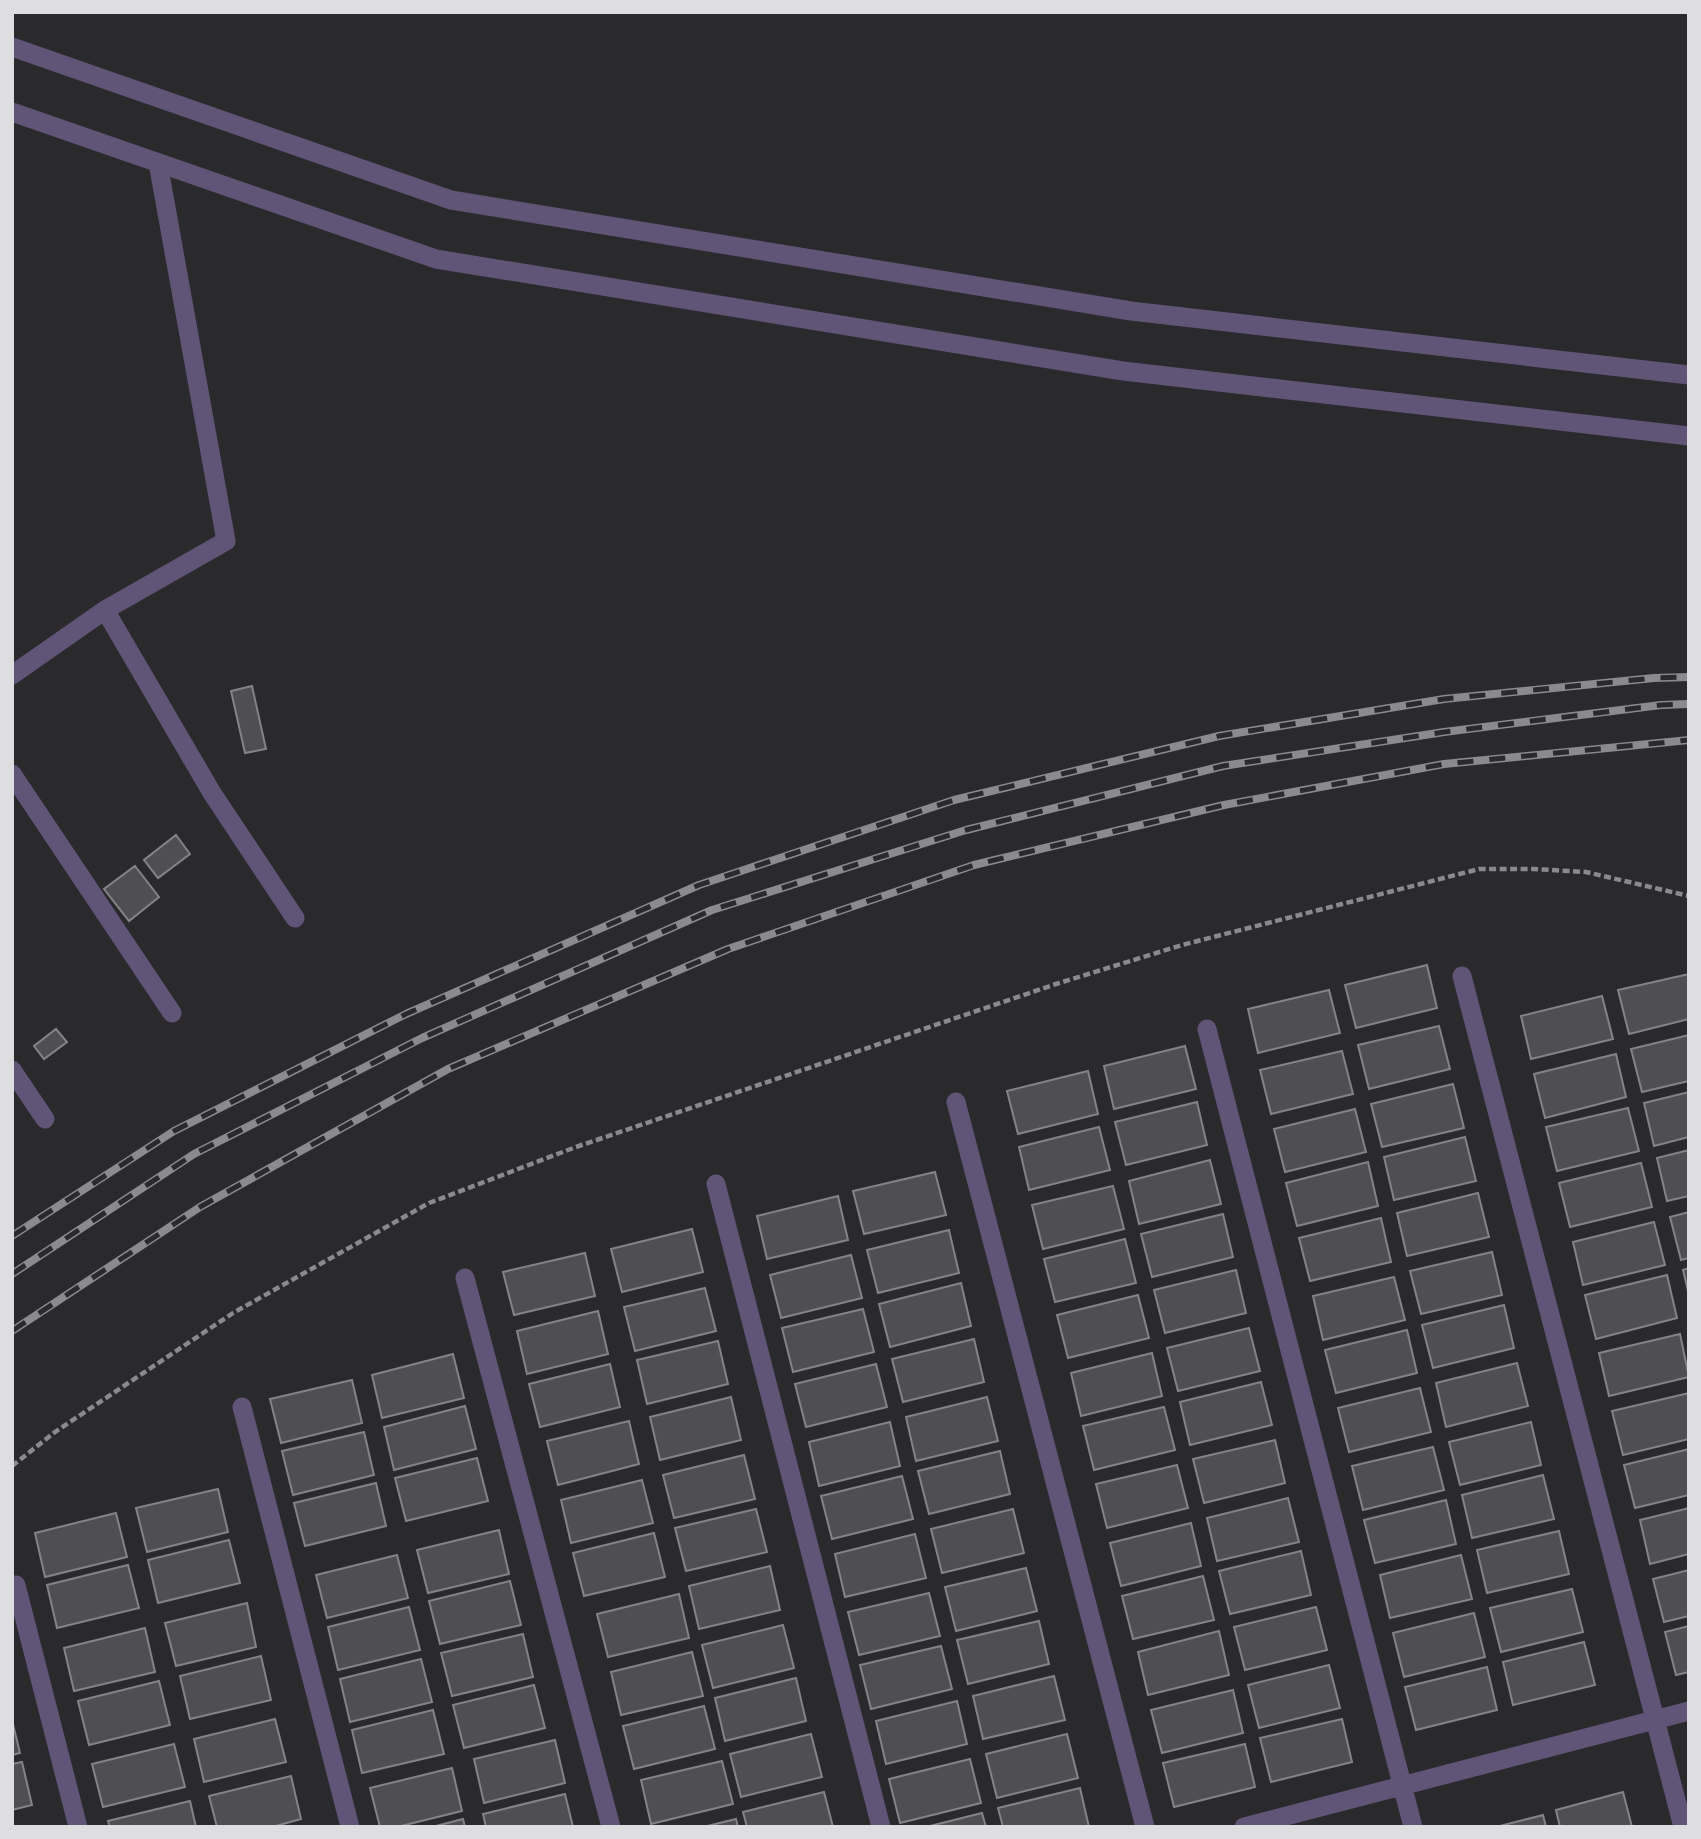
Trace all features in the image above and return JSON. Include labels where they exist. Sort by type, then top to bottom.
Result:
[{"type":"street","points":[[12,47],[451,200],[1131,311],[1689,375]]},
{"type":"street","points":[[12,112],[436,259],[1123,371],[1689,436]]},
{"type":"street","points":[[12,675],[105,610],[226,541],[158,163]]},
{"type":"street","points":[[105,610],[212,793],[295,918]]},
{"type":"street","points":[[12,774],[172,1013]]},
{"type":"street","points":[[1462,976],[1682,1827]]},
{"type":"street","points":[[1206,1029],[1413,1827]]},
{"type":"street","points":[[12,1070],[45,1119]]},
{"type":"street","points":[[956,1102],[1145,1827]]},
{"type":"street","points":[[716,1184],[881,1827]]},
{"type":"street","points":[[465,1278],[611,1827]]},
{"type":"street","points":[[242,1407],[351,1827]]},
{"type":"street","points":[[16,1585],[78,1827]]},
{"type":"street","points":[[1244,1827],[1689,1711]]},
{"type":"path","points":[[12,1466],[55,1432],[233,1313],[429,1203],[576,1147],[1056,984],[1144,957],[1479,869],[1586,873],[1689,896]]},
{"type":"building","points":[[252,686],[266,749],[245,753],[231,691]]},
{"type":"building","points":[[176,835],[190,854],[158,878],[144,860]]},
{"type":"building","points":[[135,866],[159,897],[129,921],[104,889]]},
{"type":"building","points":[[1427,965],[1437,1008],[1356,1028],[1345,985]]},
{"type":"building","points":[[1689,974],[1689,1019],[1629,1034],[1618,990]]},
{"type":"building","points":[[1329,990],[1340,1033],[1258,1053],[1248,1009]]},
{"type":"building","points":[[1602,996],[1613,1039],[1531,1059],[1521,1016]]},
{"type":"building","points":[[1439,1026],[1450,1069],[1369,1089],[1358,1045]]},
{"type":"building","points":[[56,1029],[67,1042],[44,1059],[34,1046]]},
{"type":"building","points":[[1689,1035],[1689,1081],[1642,1092],[1631,1049]]},
{"type":"building","points":[[1185,1046],[1196,1089],[1114,1109],[1104,1066]]},
{"type":"building","points":[[1342,1051],[1353,1094],[1271,1114],[1260,1070]]},
{"type":"building","points":[[1616,1054],[1626,1097],[1545,1118],[1534,1074]]},
{"type":"building","points":[[1088,1071],[1098,1114],[1018,1134],[1007,1091]]},
{"type":"building","points":[[1453,1084],[1464,1128],[1382,1147],[1371,1104]]},
{"type":"building","points":[[1689,1092],[1689,1137],[1654,1146],[1644,1103]]},
{"type":"building","points":[[1197,1102],[1207,1145],[1126,1165],[1115,1122]]},
{"type":"building","points":[[1628,1108],[1639,1151],[1557,1171],[1546,1127]]},
{"type":"building","points":[[1355,1109],[1366,1152],[1285,1172],[1274,1129]]},
{"type":"building","points":[[1099,1127],[1110,1170],[1029,1190],[1019,1147]]},
{"type":"building","points":[[1465,1137],[1476,1181],[1394,1200],[1384,1157]]},
{"type":"building","points":[[1689,1150],[1689,1196],[1667,1201],[1657,1158]]},
{"type":"building","points":[[1210,1160],[1221,1204],[1139,1224],[1129,1181]]},
{"type":"building","points":[[1368,1162],[1378,1206],[1297,1226],[1286,1183]]},
{"type":"building","points":[[1641,1163],[1652,1207],[1570,1227],[1559,1183]]},
{"type":"building","points":[[935,1172],[946,1215],[864,1234],[853,1191]]},
{"type":"building","points":[[1113,1186],[1124,1229],[1043,1249],[1032,1205]]},
{"type":"building","points":[[1478,1193],[1489,1237],[1407,1256],[1397,1213]]},
{"type":"building","points":[[838,1196],[848,1240],[767,1259],[757,1216]]},
{"type":"building","points":[[1689,1212],[1689,1258],[1681,1260],[1670,1217]]},
{"type":"building","points":[[1223,1214],[1233,1257],[1152,1277],[1141,1234]]},
{"type":"building","points":[[1381,1218],[1391,1262],[1310,1281],[1299,1238]]},
{"type":"building","points":[[1654,1222],[1665,1265],[1583,1285],[1573,1242]]},
{"type":"building","points":[[692,1229],[703,1272],[622,1292],[611,1249]]},
{"type":"building","points":[[949,1230],[959,1273],[878,1293],[867,1250]]},
{"type":"building","points":[[1125,1239],[1136,1283],[1055,1302],[1044,1259]]},
{"type":"building","points":[[1492,1252],[1502,1295],[1421,1314],[1410,1271]]},
{"type":"building","points":[[585,1253],[595,1296],[514,1315],[503,1272]]},
{"type":"building","points":[[851,1255],[862,1298],[781,1318],[770,1275]]},
{"type":"building","points":[[1689,1268],[1689,1295],[1683,1270]]},
{"type":"building","points":[[1236,1270],[1246,1313],[1165,1333],[1154,1290]]},
{"type":"building","points":[[1667,1275],[1677,1318],[1596,1339],[1585,1295]]},
{"type":"building","points":[[1394,1277],[1405,1320],[1323,1340],[1313,1296]]},
{"type":"building","points":[[961,1283],[971,1326],[890,1347],[879,1304]]},
{"type":"building","points":[[705,1288],[716,1331],[635,1351],[624,1307]]},
{"type":"building","points":[[1138,1295],[1149,1338],[1068,1358],[1057,1315]]},
{"type":"building","points":[[1504,1305],[1514,1348],[1433,1368],[1422,1325]]},
{"type":"building","points":[[863,1309],[874,1352],[793,1372],[782,1328]]},
{"type":"building","points":[[598,1311],[608,1354],[527,1374],[517,1331]]},
{"type":"building","points":[[1249,1328],[1260,1371],[1178,1391],[1167,1348]]},
{"type":"building","points":[[1407,1330],[1417,1373],[1336,1393],[1325,1350]]},
{"type":"building","points":[[1680,1334],[1689,1377],[1609,1396],[1599,1353]]},
{"type":"building","points":[[974,1339],[984,1382],[903,1402],[892,1359]]},
{"type":"building","points":[[718,1341],[728,1384],[647,1404],[637,1360]]},
{"type":"building","points":[[1152,1353],[1162,1396],[1081,1416],[1071,1373]]},
{"type":"building","points":[[453,1354],[464,1398],[382,1418],[372,1375]]},
{"type":"building","points":[[1517,1363],[1528,1406],[1446,1427],[1436,1383]]},
{"type":"building","points":[[610,1364],[620,1407],[540,1427],[529,1384]]},
{"type":"building","points":[[876,1364],[887,1407],[806,1427],[795,1384]]},
{"type":"building","points":[[352,1380],[362,1423],[281,1443],[270,1399]]},
{"type":"building","points":[[1261,1382],[1272,1425],[1190,1445],[1180,1402]]},
{"type":"building","points":[[1420,1388],[1431,1432],[1349,1452],[1338,1408]]},
{"type":"building","points":[[1689,1393],[1689,1439],[1623,1455],[1612,1411]]},
{"type":"building","points":[[731,1397],[741,1440],[660,1460],[650,1417]]},
{"type":"building","points":[[987,1397],[998,1441],[916,1461],[906,1417]]},
{"type":"building","points":[[465,1406],[476,1449],[394,1470],[384,1427]]},
{"type":"building","points":[[1164,1407],[1175,1450],[1094,1470],[1083,1426]]},
{"type":"building","points":[[629,1421],[639,1464],[558,1485],[547,1441]]},
{"type":"building","points":[[890,1422],[900,1466],[819,1486],[809,1442]]},
{"type":"building","points":[[1531,1422],[1541,1465],[1460,1485],[1449,1442]]},
{"type":"building","points":[[364,1432],[374,1475],[293,1495],[282,1451]]},
{"type":"building","points":[[1275,1440],[1285,1483],[1204,1503],[1193,1459]]},
{"type":"building","points":[[1433,1447],[1444,1490],[1363,1510],[1352,1466]]},
{"type":"building","points":[[1689,1449],[1689,1495],[1635,1508],[1624,1465]]},
{"type":"building","points":[[1000,1451],[1010,1494],[929,1514],[918,1471]]},
{"type":"building","points":[[744,1455],[755,1499],[674,1518],[663,1475]]},
{"type":"building","points":[[477,1458],[488,1501],[406,1521],[395,1478]]},
{"type":"building","points":[[1177,1465],[1188,1508],[1107,1528],[1096,1484]]},
{"type":"building","points":[[1543,1475],[1554,1519],[1472,1538],[1462,1495]]},
{"type":"building","points":[[902,1476],[913,1519],[832,1539],[821,1496]]},
{"type":"building","points":[[642,1480],[653,1523],[571,1543],[561,1500]]},
{"type":"building","points":[[376,1483],[386,1526],[305,1546],[294,1503]]},
{"type":"building","points":[[218,1489],[228,1532],[147,1552],[136,1508]]},
{"type":"building","points":[[1288,1498],[1299,1542],[1217,1561],[1207,1518]]},
{"type":"building","points":[[1446,1500],[1456,1544],[1375,1563],[1364,1520]]},
{"type":"building","points":[[1689,1508],[1689,1554],[1650,1564],[1640,1520]]},
{"type":"building","points":[[756,1509],[767,1552],[686,1571],[675,1528]]},
{"type":"building","points":[[1013,1509],[1024,1553],[942,1573],[931,1529]]},
{"type":"building","points":[[116,1513],[127,1557],[45,1577],[35,1533]]},
{"type":"building","points":[[1191,1523],[1201,1566],[1121,1586],[1110,1543]]},
{"type":"building","points":[[499,1530],[509,1574],[428,1593],[417,1550]]},
{"type":"building","points":[[1559,1531],[1569,1574],[1487,1593],[1477,1550]]},
{"type":"building","points":[[654,1533],[665,1577],[584,1596],[573,1553]]},
{"type":"building","points":[[915,1534],[926,1578],[845,1597],[835,1554]]},
{"type":"building","points":[[229,1540],[240,1583],[158,1603],[148,1560]]},
{"type":"building","points":[[1301,1551],[1311,1595],[1230,1614],[1219,1571]]},
{"type":"building","points":[[397,1555],[408,1598],[327,1618],[316,1575]]},
{"type":"building","points":[[1461,1555],[1472,1599],[1390,1618],[1380,1575]]},
{"type":"building","points":[[128,1565],[139,1608],[57,1628],[47,1585]]},
{"type":"building","points":[[770,1566],[780,1610],[699,1629],[689,1586]]},
{"type":"building","points":[[1026,1568],[1037,1611],[956,1631],[945,1587]]},
{"type":"building","points":[[1689,1570],[1689,1616],[1664,1622],[1653,1579]]},
{"type":"building","points":[[1203,1576],[1214,1620],[1133,1639],[1122,1596]]},
{"type":"building","points":[[510,1581],[521,1625],[440,1644],[429,1601]]},
{"type":"building","points":[[1572,1589],[1583,1632],[1501,1652],[1490,1608]]},
{"type":"building","points":[[929,1593],[940,1636],[859,1655],[848,1612]]},
{"type":"building","points":[[679,1594],[689,1638],[608,1657],[597,1614]]},
{"type":"building","points":[[247,1603],[256,1647],[176,1666],[165,1623]]},
{"type":"building","points":[[409,1607],[420,1650],[338,1670],[328,1627]]},
{"type":"building","points":[[1316,1607],[1327,1650],[1245,1670],[1234,1627]]},
{"type":"building","points":[[1474,1613],[1485,1657],[1404,1677],[1393,1633]]},
{"type":"building","points":[[1039,1621],[1049,1664],[968,1684],[957,1640]]},
{"type":"building","points":[[783,1625],[794,1668],[713,1688],[702,1645]]},
{"type":"building","points":[[1689,1626],[1689,1672],[1676,1675],[1665,1632]]},
{"type":"building","points":[[145,1628],[155,1672],[74,1691],[64,1648]]},
{"type":"building","points":[[1219,1631],[1229,1675],[1148,1695],[1138,1652]]},
{"type":"building","points":[[523,1634],[533,1677],[452,1696],[441,1653]]},
{"type":"building","points":[[1584,1642],[1595,1685],[1513,1705],[1503,1662]]},
{"type":"building","points":[[941,1646],[952,1689],[871,1709],[860,1665]]},
{"type":"building","points":[[692,1652],[703,1696],[621,1715],[611,1672]]},
{"type":"building","points":[[261,1656],[271,1700],[190,1719],[180,1676]]},
{"type":"building","points":[[421,1659],[432,1702],[350,1722],[340,1679]]},
{"type":"building","points":[[1329,1665],[1340,1708],[1259,1728],[1248,1685]]},
{"type":"building","points":[[1487,1667],[1497,1710],[1416,1730],[1405,1687]]},
{"type":"building","points":[[1054,1676],[1065,1720],[983,1739],[973,1696]]},
{"type":"building","points":[[796,1678],[806,1721],[725,1741],[715,1698]]},
{"type":"building","points":[[159,1681],[170,1725],[89,1745],[78,1701]]},
{"type":"building","points":[[534,1685],[545,1728],[464,1748],[453,1705]]},
{"type":"building","points":[[1233,1690],[1243,1733],[1162,1753],[1151,1710]]},
{"type":"building","points":[[957,1701],[967,1744],[886,1764],[876,1721]]},
{"type":"building","points":[[704,1706],[715,1749],[634,1769],[623,1726]]},
{"type":"building","points":[[433,1710],[444,1754],[362,1773],[352,1730]]},
{"type":"building","points":[[275,1719],[286,1762],[204,1782],[194,1739]]},
{"type":"building","points":[[1342,1719],[1352,1762],[1271,1782],[1260,1738]]},
{"type":"building","points":[[12,1720],[20,1753],[12,1755]]},
{"type":"building","points":[[811,1734],[822,1777],[741,1797],[730,1754]]},
{"type":"building","points":[[1067,1734],[1078,1778],[997,1798],[986,1754]]},
{"type":"building","points":[[555,1740],[565,1783],[484,1803],[474,1759]]},
{"type":"building","points":[[174,1744],[185,1787],[103,1807],[92,1764]]},
{"type":"building","points":[[1245,1744],[1255,1787],[1174,1807],[1163,1763]]},
{"type":"building","points":[[970,1759],[981,1803],[900,1823],[889,1779]]},
{"type":"building","points":[[722,1761],[733,1804],[651,1824],[641,1780]]},
{"type":"building","points":[[22,1762],[32,1805],[12,1810],[12,1764]]},
{"type":"building","points":[[452,1768],[462,1811],[397,1827],[380,1827],[370,1788]]},
{"type":"building","points":[[291,1776],[301,1819],[272,1827],[217,1827],[209,1796]]},
{"type":"building","points":[[1080,1788],[1089,1827],[1003,1827],[998,1808]]},
{"type":"building","points":[[824,1792],[833,1827],[747,1827],[743,1812]]},
{"type":"building","points":[[1623,1792],[1632,1827],[1560,1827],[1556,1810]]},
{"type":"building","points":[[565,1794],[573,1827],[486,1827],[483,1814]]},
{"type":"building","points":[[190,1801],[196,1827],[110,1827],[108,1821]]},
{"type":"building","points":[[982,1813],[986,1827],[926,1827]]},
{"type":"building","points":[[1543,1815],[1546,1827],[1496,1827]]},
{"type":"building","points":[[463,1819],[465,1827],[432,1827]]},
{"type":"building","points":[[736,1819],[738,1827],[703,1827]]},
{"type":"railway","points":[[12,1236],[174,1131],[406,1014],[699,885],[954,800],[1219,736],[1444,699],[1654,678],[1689,677]]},
{"type":"railway","points":[[12,1274],[194,1154],[422,1038],[712,910],[966,830],[1223,766],[1444,732],[1661,705],[1689,704]]},
{"type":"railway","points":[[12,1331],[200,1207],[448,1069],[728,949],[974,865],[1224,805],[1444,764],[1689,740]]}]
